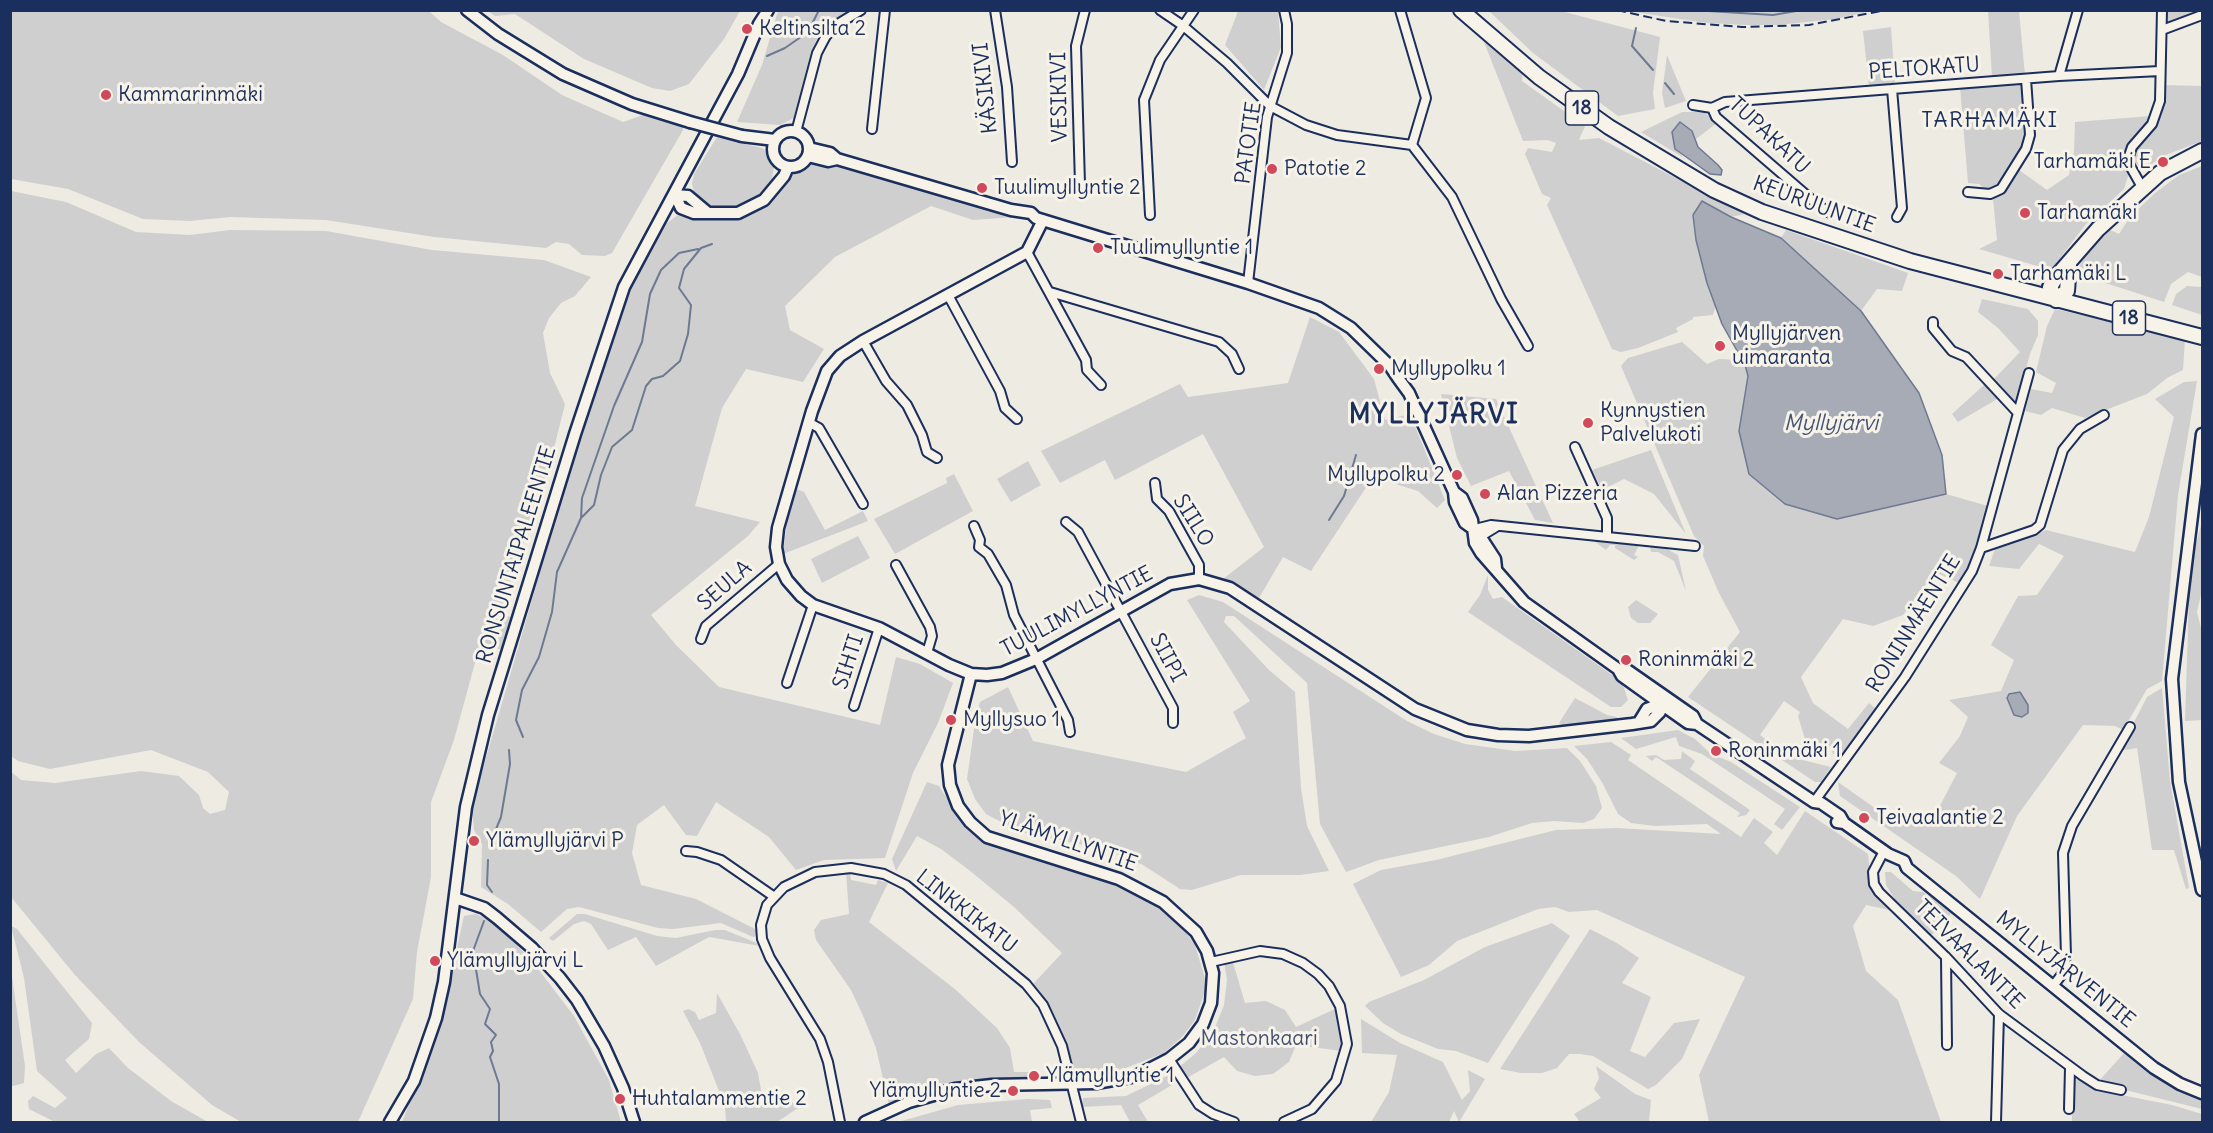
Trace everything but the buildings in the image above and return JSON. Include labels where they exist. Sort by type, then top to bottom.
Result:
[{"type":"highway","name":"KEURUUNTIE","points":[[1461,10],[1539,77],[1609,127],[1714,190],[1762,212],[1910,261],[2202,337]]},
{"type":"highway","points":[[2055,300],[2050,287],[2060,272],[2098,229],[2142,187],[2170,168],[2201,155]]},
{"type":"street","points":[[467,10],[498,34],[563,74],[632,104],[774,144]]},
{"type":"street","name":"RONSUNTAIPALEENTIE","points":[[759,24],[760,10]]},
{"type":"street","name":"RONSUNTAIPALEENTIE","points":[[390,1122],[414,1081],[436,1018],[455,898],[466,807],[488,715],[564,468],[624,287],[738,74],[759,24],[768,10]]},
{"type":"street","points":[[796,132],[817,53],[826,36],[838,24],[861,10]]},
{"type":"street","points":[[872,129],[885,10]]},
{"type":"street","name":"KÄSIKIVI","points":[[995,10],[1007,87],[1012,162]]},
{"type":"street","name":"VESIKIVI","points":[[1080,184],[1076,46],[1085,10]]},
{"type":"street","points":[[1160,10],[1182,25],[1227,63],[1270,106],[1306,124],[1337,135],[1412,145],[1452,197],[1497,290],[1528,346]]},
{"type":"street","points":[[1150,214],[1144,100],[1160,60],[1194,10]]},
{"type":"street","name":"PATOTIE","points":[[1248,283],[1270,106],[1287,53],[1287,24],[1284,10]]},
{"type":"street","points":[[1400,10],[1426,98],[1412,145]]},
{"type":"street","points":[[2060,75],[2078,10]]},
{"type":"street","points":[[2142,187],[2129,164],[2129,156],[2132,147],[2152,124],[2160,102],[2162,10]]},
{"type":"street","points":[[2162,30],[2202,15]]},
{"type":"street","name":"PELTOKATU","points":[[1693,105],[1713,108],[1725,102],[2060,75],[2160,71]]},
{"type":"street","points":[[1968,192],[1990,194],[2001,189],[2026,149],[2030,135],[2026,79]]},
{"type":"street","points":[[1892,89],[1902,208],[1897,217]]},
{"type":"street","name":"TUPAKATU","points":[[1713,108],[1716,117],[1830,213]]},
{"type":"street","points":[[796,132],[806,140],[808,152],[800,164],[784,165],[775,158],[774,144],[784,133],[796,132]]},
{"type":"street","name":"MYLLYJÄRVENTIE","points":[[808,152],[828,161],[837,159],[1011,210],[1031,213],[1039,219],[1248,283],[1319,308],[1351,328],[1383,358],[1409,393],[1454,492],[1455,502],[1474,531],[1475,543],[1488,563],[1496,568],[1524,602],[1618,669],[1622,676],[1664,702],[1688,723],[1697,724],[1814,802],[1817,808],[1836,822],[1844,823],[1886,853],[1895,855],[1907,868],[2154,1068],[2180,1084],[2202,1093]]},
{"type":"street","points":[[675,195],[688,196],[707,212],[721,215],[746,211],[764,200],[778,182],[784,165]]},
{"type":"street","points":[[779,564],[776,547],[778,528],[808,422],[827,371],[840,356],[863,341],[1027,252],[1039,219]]},
{"type":"street","points":[[1027,252],[1088,364],[1087,370],[1101,385]]},
{"type":"street","points":[[1050,292],[1218,342],[1232,354],[1239,369]]},
{"type":"street","points":[[948,295],[1000,391],[1005,408],[1017,419]]},
{"type":"street","points":[[1933,322],[1933,328],[1952,351],[1966,357],[2018,413]]},
{"type":"street","points":[[863,341],[886,381],[907,405],[922,435],[927,452],[937,458]]},
{"type":"street","name":"RONINMÄENTIE","points":[[1814,802],[1905,677],[1972,571],[1981,548],[2029,373]]},
{"type":"street","points":[[1981,548],[2034,530],[2040,525],[2063,450],[2080,429],[2104,415]]},
{"type":"street","points":[[808,422],[819,428],[863,504]]},
{"type":"street","points":[[2202,434],[2178,618],[2174,694],[2174,733],[2179,782],[2202,890]]},
{"type":"street","points":[[1575,447],[1607,518],[1607,536]]},
{"type":"street","name":"SIILO","points":[[1155,483],[1157,499],[1169,511],[1198,565],[1199,579]]},
{"type":"street","name":"SIIPI","points":[[1066,522],[1078,532],[1173,708],[1173,723]]},
{"type":"street","points":[[974,526],[980,540],[979,547],[988,554],[1006,585],[1014,615],[1068,720],[1070,732]]},
{"type":"street","points":[[1474,531],[1483,535],[1496,526],[1695,546]]},
{"type":"street","name":"TUULIMYLLYNTIE","points":[[779,564],[787,580],[813,605],[879,628],[971,674],[1002,673],[1036,658],[1170,584],[1199,579],[1230,588],[1415,709],[1467,730],[1498,735],[1529,736],[1639,722],[1647,709],[1664,702]]},
{"type":"street","name":"SEULA","points":[[701,639],[706,626],[779,564]]},
{"type":"street","points":[[896,565],[930,627],[932,636],[927,653]]},
{"type":"street","points":[[787,682],[813,605]]},
{"type":"street","name":"SIHTI","points":[[854,706],[879,628]]},
{"type":"street","name":"YLÄMYLLYNTIE","points":[[865,1122],[909,1102],[955,1089],[992,1085],[1117,1081],[1136,1076],[1169,1059],[1189,1042],[1203,1024],[1212,1003],[1211,962],[1196,932],[1182,916],[1143,889],[1119,879],[987,837],[970,822],[954,795],[948,765],[971,674]]},
{"type":"street","points":[[2053,986],[2063,973],[2066,956],[2063,853],[2072,826],[2130,727]]},
{"type":"street","points":[[686,851],[698,852],[721,860],[773,896],[761,925],[764,946],[820,1039],[828,1062],[840,1122]]},
{"type":"street","name":"TEIVAALANTIE","points":[[1886,853],[1874,872],[1874,884],[1879,892],[1946,957],[1999,1014],[2070,1068],[2097,1085],[2121,1090]]},
{"type":"street","name":"LINKKIKATU","points":[[773,896],[796,880],[815,872],[831,869],[862,869],[890,876],[906,885],[1026,984],[1054,1025],[1081,1122]]},
{"type":"street","points":[[455,898],[483,908],[497,918],[532,948],[566,986],[604,1046],[623,1088],[634,1122]]},
{"type":"street","points":[[1211,962],[1260,951],[1283,954],[1303,963],[1318,974],[1329,986],[1340,1006],[1347,1044],[1336,1081],[1312,1109],[1284,1122]]},
{"type":"street","points":[[1946,957],[1947,1045]]},
{"type":"street","points":[[1996,1122],[1999,1014]]},
{"type":"street","points":[[1169,1059],[1200,1105],[1213,1114],[1234,1122]]},
{"type":"street","points":[[2069,1109],[2070,1068]]},
{"type":"green space","points":[[1871,10],[1835,19],[1778,25],[1707,23],[1627,11]]},
{"type":"green space","points":[[10,11],[429,11],[441,22],[503,55],[562,95],[623,122],[646,114],[682,125],[683,130],[612,253],[605,256],[582,255],[569,244],[556,242],[546,248],[434,237],[326,220],[230,217],[190,221],[143,219],[68,189],[11,179]]},
{"type":"green space","points":[[488,11],[740,11],[724,39],[689,84],[670,91],[652,88],[584,59],[515,14],[495,16]]},
{"type":"green space","points":[[778,11],[848,11],[819,35],[811,51],[794,118],[780,125],[737,122],[762,65]]},
{"type":"green space","points":[[1238,11],[1278,11],[1281,47],[1264,90],[1225,45]]},
{"type":"green space","points":[[1489,11],[1561,11],[1660,37],[1653,93],[1655,109],[1618,116],[1533,53]]},
{"type":"green space","points":[[1988,11],[2019,11],[2025,75],[1992,77]]},
{"type":"green space","points":[[2166,11],[2195,11],[2196,16],[2166,25]]},
{"type":"green space","points":[[1891,27],[1895,86],[1869,87],[1863,31]]},
{"type":"green space","points":[[1482,37],[1523,71],[1522,81],[1585,126],[1579,140],[1599,138],[1745,214],[1731,217],[1702,201],[1696,240],[1707,283],[1716,305],[1713,315],[1693,317],[1676,328],[1678,332],[1638,348],[1621,352],[1612,349],[1547,205],[1551,198],[1542,194],[1525,154],[1528,148],[1552,152],[1556,143],[1548,140],[1523,141]]},
{"type":"green space","points":[[1667,55],[1686,101],[1665,108],[1662,93]]},
{"type":"green space","points":[[2014,83],[2021,85],[2023,91],[2025,134],[2022,147],[1999,185],[1994,190],[1986,190],[1979,184],[1968,183],[1960,87]]},
{"type":"green space","points":[[2164,85],[2202,86],[2202,141],[2163,156],[2144,170],[2135,163],[2134,155],[2137,148],[2156,127],[2164,102]]},
{"type":"green space","points":[[1682,112],[1704,112],[1717,123],[1696,139],[1692,131],[1675,149],[1684,158],[1641,132]]},
{"type":"green space","points":[[2151,116],[2125,151],[2124,158],[2129,173],[2124,189],[2086,224],[2051,270],[1979,249],[1997,240],[1993,198],[2003,193],[2019,170],[2047,190],[2069,175],[2074,152],[2075,122]]},
{"type":"green space","points":[[717,137],[762,148],[768,152],[774,166],[771,187],[761,196],[737,209],[713,208],[703,204],[695,195],[692,184],[694,174]]},
{"type":"green space","points":[[807,163],[828,164],[1013,217],[973,220],[931,206],[835,257],[785,306],[790,330],[824,349],[803,382],[746,369],[722,408],[695,506],[760,522],[748,536],[651,615],[676,645],[719,687],[880,725],[896,657],[920,664],[953,683],[938,723],[913,773],[885,858],[824,860],[796,870],[769,837],[716,802],[697,836],[686,835],[664,805],[637,825],[632,853],[641,885],[696,899],[757,930],[756,936],[753,937],[721,923],[673,929],[658,928],[579,907],[567,909],[541,932],[508,904],[481,887],[482,844],[474,830],[472,806],[580,435],[629,290],[667,223],[678,215],[742,219],[765,206],[791,173]]},
{"type":"green space","points":[[2202,166],[2202,277],[2188,272],[2171,284],[2164,302],[2081,275],[2078,271],[2081,263],[2110,230],[2119,234],[2130,217],[2155,193],[2179,175]]},
{"type":"green space","points":[[11,191],[66,202],[136,232],[190,235],[230,230],[326,231],[432,250],[544,260],[591,277],[575,296],[561,303],[549,318],[543,333],[550,373],[565,404],[551,460],[500,614],[511,617],[501,649],[479,648],[454,740],[431,802],[431,877],[417,952],[413,999],[358,1122],[241,1122],[212,1105],[139,1042],[75,975],[11,897],[11,772],[21,780],[55,783],[141,771],[179,776],[199,795],[203,808],[210,814],[225,810],[229,792],[208,772],[151,750],[50,769],[18,761],[11,756]]},
{"type":"green space","points":[[1786,230],[1908,273],[1902,291],[1877,289],[1861,311],[1781,238]]},
{"type":"green space","points":[[2187,286],[2202,287],[2202,315],[2172,305],[2176,294]]},
{"type":"green space","points":[[1982,299],[2028,309],[2038,321],[2038,335],[2030,354],[2018,399],[2013,402],[1993,380],[2020,352],[1998,328],[1978,312]]},
{"type":"green space","points":[[2055,309],[2185,339],[2183,370],[2167,378],[2147,394],[2085,418],[2052,408],[2041,415],[2025,411],[2031,389],[2052,393],[2056,383],[2036,372],[2047,326]]},
{"type":"green space","points":[[1310,317],[1339,332],[1374,379],[1385,420],[1410,414],[1445,500],[1437,508],[1418,491],[1373,477],[1311,571],[1283,557],[1259,598],[1223,579],[1264,547],[1203,434],[1115,480],[1105,460],[1060,483],[1041,451],[1180,384],[1188,397],[1288,383]]},
{"type":"green space","points":[[1682,342],[1707,364],[1719,359],[1742,360],[1748,376],[1739,431],[1837,519],[1946,494],[1988,506],[1972,564],[1959,583],[1935,572],[1903,615],[1873,626],[1843,619],[1801,677],[1813,703],[1848,729],[1869,703],[1876,709],[1842,756],[1833,754],[1831,747],[1812,742],[1811,747],[1807,746],[1798,716],[1800,712],[1784,701],[1760,735],[1790,757],[1831,767],[1821,782],[1815,782],[1688,697],[1740,632],[1719,593],[1703,556],[1704,546],[1694,536],[1621,366],[1628,358]]},
{"type":"green space","points":[[2197,381],[2178,495],[2162,681],[2147,689],[2123,730],[2115,726],[2083,725],[2017,816],[1980,899],[1956,876],[1840,796],[1838,782],[1899,825],[1932,821],[1957,773],[1939,763],[1960,736],[1968,717],[1949,700],[2001,691],[2014,660],[1991,645],[2018,596],[2037,595],[2064,556],[2039,544],[2019,569],[1989,566],[1995,549],[2046,530],[2135,552],[2149,517],[2174,417],[2155,399],[2184,382]]},
{"type":"green space","points":[[1985,384],[1999,398],[1958,422],[1952,414]]},
{"type":"green space","points":[[1441,394],[1496,399],[1553,523],[1535,520],[1509,471],[1471,486],[1457,458]]},
{"type":"green space","points":[[1651,450],[1686,534],[1654,494],[1624,479],[1602,490],[1592,470]]},
{"type":"green space","points":[[1028,461],[1041,485],[1011,502],[997,479]]},
{"type":"green space","points":[[954,474],[973,511],[895,554],[874,519],[947,483],[946,478]]},
{"type":"green space","points":[[796,489],[804,492],[825,530],[863,511],[868,521],[783,554],[787,521]]},
{"type":"green space","points":[[2202,522],[2202,590],[2197,612],[2202,633],[2202,720],[2185,721],[2190,566]]},
{"type":"green space","points":[[858,536],[870,558],[822,583],[811,559]]},
{"type":"green space","points":[[1594,541],[1639,545],[1634,555],[1638,557],[1634,560],[1615,548],[1615,545],[1610,545],[1606,550]]},
{"type":"green space","points":[[1650,546],[1665,548],[1678,555],[1686,591],[1674,561],[1658,552],[1651,552]]},
{"type":"green space","points":[[1488,575],[1488,590],[1493,599],[1502,597],[1622,682],[1628,700],[1621,707],[1611,707],[1468,612],[1480,595]]},
{"type":"green space","points":[[1199,595],[1223,602],[1407,721],[1434,734],[1465,744],[1515,751],[1567,748],[1580,761],[1596,786],[1602,808],[1594,819],[1583,823],[1554,821],[1532,823],[1489,837],[1379,860],[1346,872],[1320,824],[1307,683],[1234,616],[1226,616],[1224,622],[1269,670],[1295,692],[1301,788],[1307,826],[1329,871],[1300,875],[1241,875],[1192,890],[1180,889],[1143,865],[1104,849],[1020,832],[986,814],[975,799],[967,779],[975,722],[980,702],[1008,687],[1033,741],[1186,772],[1246,738],[1233,712],[1250,701],[1187,600]]},
{"type":"green space","points":[[1636,600],[1658,614],[1650,623],[1638,623],[1631,618],[1628,607]]},
{"type":"green space","points":[[2162,688],[2170,781],[2189,888],[2186,889],[2174,850],[2152,850],[2137,748],[2119,751],[2147,697]]},
{"type":"green space","points":[[1575,698],[1607,715],[1617,717],[1617,720],[1564,727],[1559,723]]},
{"type":"green space","points":[[1678,730],[1695,739],[1711,754],[1731,762],[1800,807],[1782,830],[1774,824],[1785,809],[1702,754],[1679,746],[1676,737],[1636,749],[1621,738]]},
{"type":"green space","points":[[1611,742],[1631,755],[1628,760],[1741,837],[1754,818],[1773,832],[1764,843],[1777,855],[1805,811],[1868,854],[1871,886],[1877,896],[1894,911],[1866,905],[1853,926],[1866,971],[1898,1000],[1941,1122],[1709,1122],[1699,1075],[1745,977],[1597,910],[1569,912],[1555,907],[1538,909],[1457,941],[1429,965],[1401,977],[1353,884],[1381,870],[1436,860],[1556,830],[1617,828],[1721,834],[1707,824],[1655,826],[1631,823],[1618,814],[1587,759],[1574,746]]},
{"type":"green space","points":[[1682,751],[1695,761],[1690,769],[1750,810],[1746,815],[1737,817],[1740,813],[1656,757],[1652,761],[1646,756],[1656,755],[1664,760],[1681,759]]},
{"type":"green space","points":[[927,782],[939,786],[965,827],[985,842],[1118,884],[1163,908],[1177,921],[1195,945],[1207,985],[1195,1020],[1182,1037],[1164,1053],[1118,1071],[1092,1074],[1072,1067],[1057,1022],[1033,984],[1062,953],[1014,907],[969,870],[941,849],[917,836],[896,871],[892,859]]},
{"type":"green space","points":[[846,872],[850,872],[851,880],[876,885],[878,880],[888,883],[869,922],[956,990],[997,1028],[1010,1048],[1014,1072],[1029,1072],[1029,1078],[956,1084],[924,1091],[889,1105],[876,1048],[864,1018],[851,990],[816,940],[814,930],[821,920],[849,914]]},
{"type":"green space","points":[[1885,872],[1891,872],[1913,891],[1923,892],[1954,910],[1930,937],[1897,903],[1886,885]]},
{"type":"green space","points":[[476,914],[495,923],[532,961],[574,1016],[609,1080],[621,1122],[402,1122],[439,1029],[464,916]]},
{"type":"green space","points":[[577,914],[585,914],[657,936],[676,938],[725,930],[760,946],[709,937],[656,966],[636,937],[608,950],[591,924],[584,921],[574,924],[553,941],[549,938]]},
{"type":"green space","points":[[1552,923],[1570,936],[1488,1063],[1456,1051],[1438,1049],[1401,1034],[1383,1023],[1365,1006],[1369,1002],[1424,980],[1485,947]]},
{"type":"green space","points":[[11,926],[17,929],[92,1023],[89,1039],[65,1060],[76,1073],[96,1054],[109,1048],[128,1068],[171,1101],[208,1122],[55,1122],[29,1109],[28,1101],[33,1096],[55,1108],[67,1098],[37,1071],[24,978]]},
{"type":"green space","points":[[1590,929],[1639,958],[1622,983],[1651,997],[1630,1051],[1645,1057],[1674,1023],[1700,1019],[1682,1059],[1656,1085],[1648,1089],[1593,1056],[1580,1054],[1569,1054],[1557,1068],[1542,1073],[1521,1073],[1500,1069]]},
{"type":"green space","name":"Mastonkaari","points":[[1232,959],[1245,1003],[1266,1001],[1285,1010],[1296,1027],[1337,1008],[1343,1033],[1342,1051],[1296,1045],[1289,1062],[1273,1074],[1255,1076],[1237,1071],[1224,1057],[1185,1079],[1178,1068],[1196,1053],[1214,1030],[1224,1005],[1227,980],[1224,962]]},
{"type":"green space","points":[[11,970],[25,1066],[24,1083],[13,1086],[10,1085]]},
{"type":"green space","points":[[717,993],[758,1073],[763,1101],[788,1098],[798,1108],[777,1122],[726,1122],[725,1106],[700,1043],[683,1011],[688,1009],[695,1012],[699,1020],[716,1013]]},
{"type":"green space","points":[[1361,1019],[1400,1043],[1443,1062],[1462,1100],[1470,1091],[1468,1070],[1485,1079],[1459,1122],[1454,1111],[1449,1122],[1371,1122],[1389,1092],[1397,1055],[1362,1053]]},
{"type":"green space","points":[[2126,1051],[2174,1088],[2202,1099],[2202,1109],[2097,1083]]},
{"type":"green space","points":[[1596,1066],[1635,1094],[1651,1100],[1649,1122],[1580,1122],[1574,1114],[1601,1098],[1594,1089],[1599,1078]]},
{"type":"green space","points":[[1169,1075],[1172,1085],[1138,1105],[1148,1122],[1130,1122],[1121,1105],[1081,1107],[1083,1098],[1126,1096]]},
{"type":"green space","points":[[2078,1078],[2096,1090],[2172,1105],[2202,1114],[2202,1122],[2072,1122],[2072,1082]]},
{"type":"green space","points":[[1027,1099],[1050,1100],[1052,1108],[1030,1110],[1032,1122],[898,1122],[958,1105]]},
{"type":"water","points":[[1680,122],[1692,131],[1698,147],[1718,165],[1722,170],[1721,175],[1710,174],[1675,149],[1672,132]]},
{"type":"water","name":"Myllyjärvi","points":[[1702,201],[1731,217],[1781,238],[1861,311],[1919,393],[1942,455],[1946,494],[1837,519],[1785,504],[1749,474],[1739,431],[1748,376],[1745,365],[1722,324],[1707,283],[1696,240],[1693,215]]},
{"type":"water","points":[[2020,692],[2028,705],[2028,713],[2022,717],[2014,715],[2007,698],[2009,694]]},
{"type":"waterway","points":[[767,56],[785,48],[808,32],[819,10]]},
{"type":"waterway","points":[[1692,10],[1773,15],[1802,10]]},
{"type":"waterway","points":[[1636,28],[1632,46],[1653,70]]},
{"type":"waterway","points":[[1665,83],[1674,94]]},
{"type":"waterway","points":[[523,737],[516,720],[522,690],[539,657],[552,612],[557,572],[581,518],[594,505],[601,475],[612,447],[632,430],[646,386],[652,379],[663,376],[680,361],[688,334],[691,305],[679,288],[684,269],[701,248],[712,244]]},
{"type":"waterway","points":[[581,518],[582,498],[614,406],[642,342],[650,294],[661,270],[679,253],[698,249]]},
{"type":"waterway","points":[[1329,520],[1344,496],[1356,455]]},
{"type":"waterway","points":[[489,840],[501,817],[510,764],[509,750]]},
{"type":"waterway","points":[[488,860],[487,885],[492,892]]},
{"type":"waterway","points":[[484,921],[473,951],[480,994],[490,1009],[485,1024],[496,1035],[491,1042],[493,1051],[490,1057],[499,1084],[499,1122]]},
{"type":"railway","points":[[1617,10],[1666,21],[1742,27],[1809,25],[1886,10]]},
{"type":"place","name":"Keltinsilta 2","points":[[747,29]]},
{"type":"place","name":"Kammarinmäki","points":[[106,95]]},
{"type":"place","name":"Tarhamäki E","points":[[2163,162]]},
{"type":"place","name":"Patotie 2","points":[[1272,169]]},
{"type":"place","name":"Tuulimyllyntie 2","points":[[982,188]]},
{"type":"place","name":"Tarhamäki","points":[[2025,213]]},
{"type":"place","name":"Tuulimyllyntie 1","points":[[1098,248]]},
{"type":"place","name":"Tarhamäki L","points":[[1998,274]]},
{"type":"place","name":"Myllyjärven uimaranta","points":[[1720,346]]},
{"type":"place","name":"Myllypolku 1","points":[[1379,369]]},
{"type":"place","name":"Kynnystien Palvelukoti","points":[[1588,423]]},
{"type":"place","name":"Myllypolku 2","points":[[1457,475]]},
{"type":"place","name":"Alan Pizzeria","points":[[1485,494]]},
{"type":"place","name":"Roninmäki 2","points":[[1626,660]]},
{"type":"place","name":"Myllysuo 1","points":[[951,720]]},
{"type":"place","name":"Roninmäki 1","points":[[1716,751]]},
{"type":"place","name":"Teivaalantie 2","points":[[1864,818]]},
{"type":"place","name":"Ylämyllyjärvi P","points":[[474,841]]},
{"type":"place","name":"Ylämyllyjärvi L","points":[[435,961]]},
{"type":"place","name":"Ylämyllyntie 1","points":[[1034,1076]]},
{"type":"place","name":"Ylämyllyntie 2","points":[[1013,1091]]},
{"type":"place","name":"Huhtalammentie 2","points":[[620,1099]]},
{"type":"district","name":"TARHAMÄKI","points":[[1990,121]]},
{"type":"district","name":"MYLLYJÄRVI","points":[[1434,415]]}]
